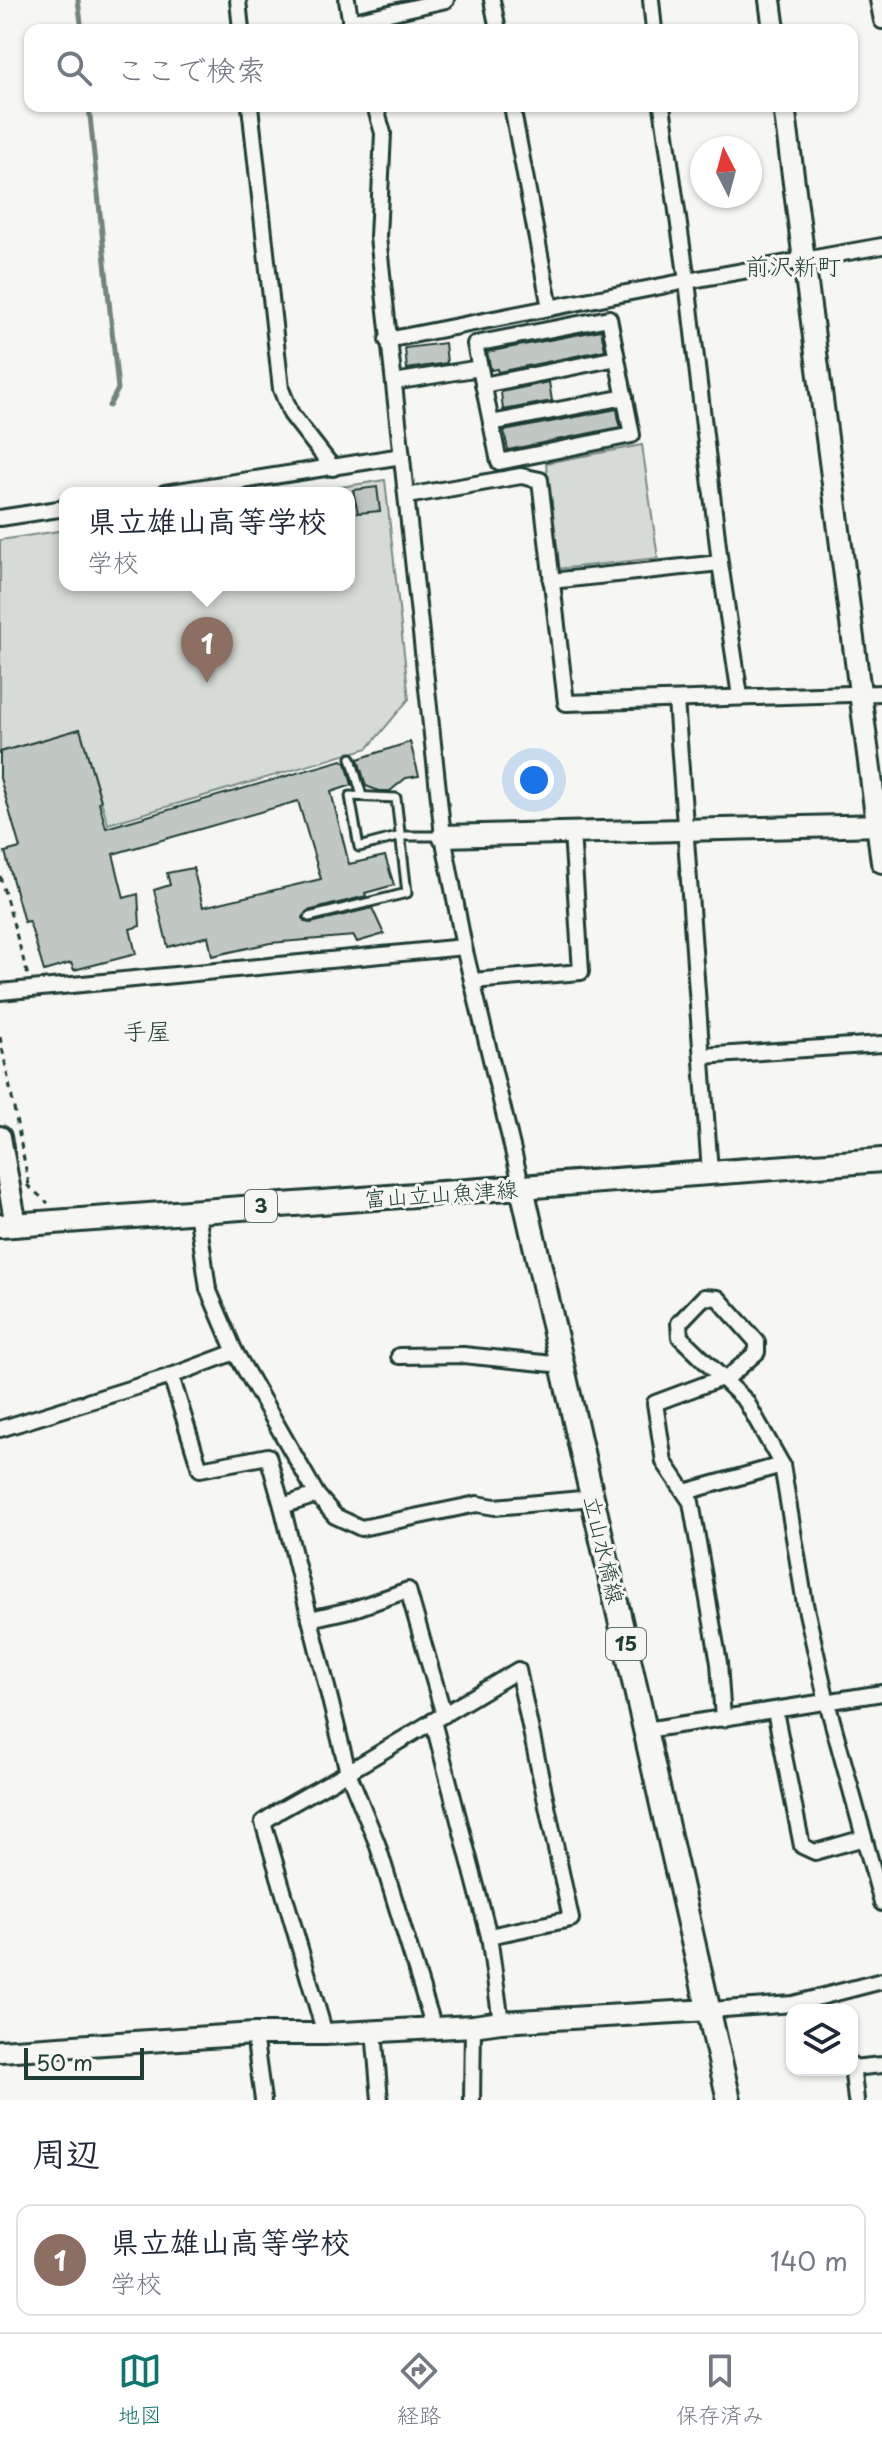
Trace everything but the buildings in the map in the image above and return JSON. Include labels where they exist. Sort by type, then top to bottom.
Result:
[{"type":"main road","name":"富山立山魚津線","points":[[8,1226],[882,1160]]},
{"type":"main road","name":"立山水橋線","points":[[522,1188],[729,2100]]},
{"type":"street","points":[[238,0],[240,24]]},
{"type":"street","points":[[347,0],[351,24]]},
{"type":"street","points":[[358,24],[446,0]]},
{"type":"street","points":[[492,0],[497,24]]},
{"type":"street","points":[[651,0],[653,24]]},
{"type":"street","points":[[770,0],[773,24]]},
{"type":"street","points":[[878,0],[882,21]]},
{"type":"street","points":[[251,112],[281,389],[291,414],[333,468]]},
{"type":"street","points":[[377,112],[383,133],[378,237],[387,340],[443,836],[464,947],[522,1188]]},
{"type":"street","points":[[513,112],[550,308]]},
{"type":"street","points":[[663,112],[687,281],[720,563],[740,696]]},
{"type":"street","points":[[785,112],[882,862]]},
{"type":"street","points":[[387,340],[882,246]]},
{"type":"street","points":[[609,318],[632,435],[499,462],[480,368],[475,344],[609,318]]},
{"type":"street","points":[[483,385],[617,358]]},
{"type":"street","points":[[394,382],[480,368]]},
{"type":"street","points":[[491,423],[625,397]]},
{"type":"street","points":[[205,487],[402,456]]},
{"type":"street","points":[[407,496],[521,476],[540,480],[566,703],[882,693]]},
{"type":"street","points":[[0,518],[59,509]]},
{"type":"street","points":[[551,581],[720,563]]},
{"type":"street","points":[[676,700],[710,1172]]},
{"type":"street","points":[[443,836],[879,825]]},
{"type":"street","points":[[472,981],[581,972],[572,832]]},
{"type":"street","points":[[0,992],[464,947]]},
{"type":"street","points":[[702,1056],[882,1044]]},
{"type":"street","points":[[0,1137],[19,1187],[8,1226]]},
{"type":"street","points":[[197,1211],[208,1289],[235,1352],[317,1495],[335,1516],[361,1528],[477,1504],[495,1507],[592,1498]]},
{"type":"street","points":[[723,1719],[719,1663],[691,1502],[664,1462],[655,1403],[724,1379],[757,1352],[757,1342],[718,1298],[704,1297],[679,1323],[680,1337],[724,1379],[746,1401],[782,1465],[805,1604],[827,1702],[882,1903]]},
{"type":"street","points":[[0,1429],[171,1376],[235,1352]]},
{"type":"street","points":[[399,1356],[463,1355],[563,1365]]},
{"type":"street","points":[[171,1376],[200,1469],[268,1456],[348,1772],[377,1843],[434,2028]]},
{"type":"street","points":[[685,1492],[782,1465]]},
{"type":"street","points":[[282,1506],[317,1495]]},
{"type":"street","points":[[310,1619],[354,1609],[408,1590],[489,1936],[501,2022]]},
{"type":"street","points":[[325,2034],[263,1822],[518,1670],[571,1919],[489,1936]]},
{"type":"street","points":[[646,1730],[882,1693]]},
{"type":"street","points":[[775,1711],[802,1846],[815,1852],[864,1838]]},
{"type":"street","points":[[0,2051],[254,2034],[325,2034],[473,2026],[793,2004],[882,1981]]},
{"type":"street","points":[[843,1993],[844,2004]]},
{"type":"street","points":[[472,2100],[473,2026]]},
{"type":"street","points":[[374,2031],[380,2100]]},
{"type":"street","points":[[254,2034],[263,2100]]},
{"type":"street","points":[[858,2066],[882,2065]]},
{"type":"street","points":[[853,2076],[856,2100]]},
{"type":"lane","points":[[351,758],[362,796]]},
{"type":"lane","points":[[309,917],[407,893],[401,836],[396,798],[350,796],[359,847],[401,836],[443,836]]},
{"type":"path","points":[[0,876],[31,989]]},
{"type":"path","points":[[0,1037],[19,1187],[50,1206],[54,1222]]},
{"type":"shaded area","points":[[642,445],[658,558],[557,569],[546,463]]},
{"type":"shaded area","points":[[385,480],[409,699],[368,748],[108,824],[80,729],[0,752],[0,540],[59,531],[59,591],[355,591],[355,487],[341,487]]},
{"type":"waterway","points":[[78,0],[81,24]]},
{"type":"waterway","points":[[90,112],[118,389],[109,406]]},
{"type":"place","name":"県立雄山高等学校","points":[[207,683]]},
{"type":"district","name":"前沢新町","points":[[793,267]]},
{"type":"district","name":"手屋","points":[[147,1032]]}]
